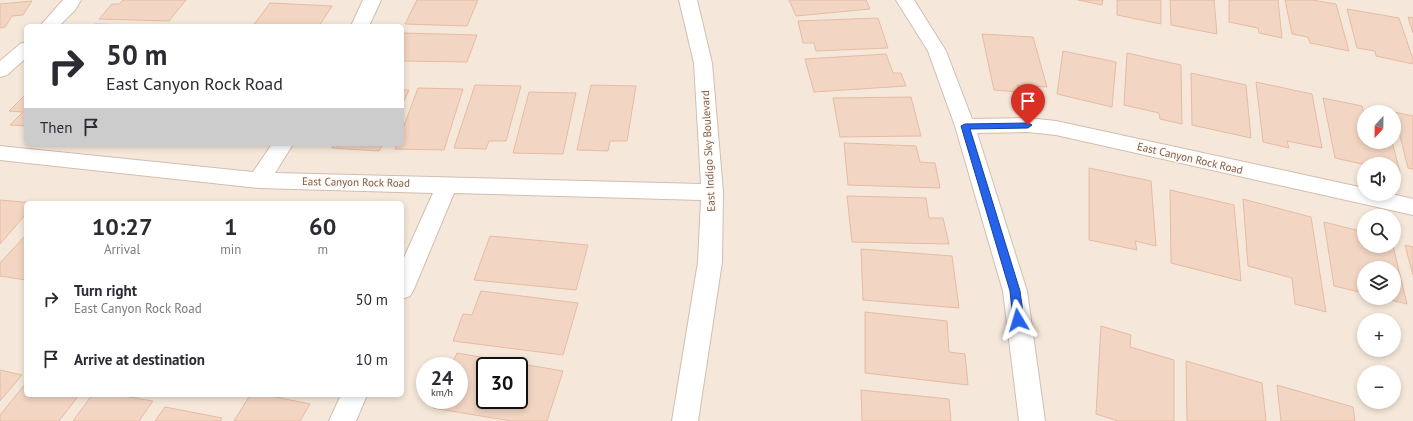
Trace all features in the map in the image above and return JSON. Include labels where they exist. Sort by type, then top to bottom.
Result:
[{"type":"street","points":[[51,24],[69,6],[72,0]]},
{"type":"street","points":[[361,24],[372,0]]},
{"type":"street","name":"East Indigo Sky Boulevard","points":[[685,421],[710,262],[712,192],[709,124],[703,63],[688,0]]},
{"type":"street","points":[[905,0],[937,51],[965,126],[1015,291],[1032,421]]},
{"type":"street","points":[[0,71],[24,50]]},
{"type":"street","name":"East Canyon Rock Road","points":[[965,126],[1028,125],[1056,128],[1413,207]]},
{"type":"street","points":[[258,180],[281,146]]},
{"type":"street","name":"East Canyon Rock Road","points":[[0,153],[258,180],[712,192]]},
{"type":"street","points":[[404,284],[447,185]]},
{"type":"street","points":[[342,421],[353,397]]},
{"type":"shaded area","points":[[0,0],[1413,0],[1413,421],[0,421]]},
{"type":"building","points":[[123,0],[186,0],[169,21],[99,19],[112,4],[119,4]]},
{"type":"building","points":[[417,0],[478,0],[467,26],[405,24]]},
{"type":"building","points":[[789,0],[866,0],[870,9],[796,16]]},
{"type":"building","points":[[1078,0],[1103,0],[1102,5]]},
{"type":"building","points":[[1117,0],[1161,0],[1161,24],[1117,15]]},
{"type":"building","points":[[1170,0],[1214,0],[1217,34],[1171,25]]},
{"type":"building","points":[[1229,0],[1278,0],[1282,38],[1259,33],[1258,28],[1229,22]]},
{"type":"building","points":[[1285,0],[1312,0],[1336,4],[1349,51],[1310,43],[1308,37],[1292,34]]},
{"type":"building","points":[[32,1],[23,15],[12,16],[5,27],[0,28],[0,4]]},
{"type":"building","points":[[270,3],[332,6],[320,24],[254,24]]},
{"type":"building","points":[[1347,9],[1399,18],[1413,59],[1413,64],[1376,56],[1375,51],[1357,48]]},
{"type":"building","points":[[1408,17],[1413,18],[1413,33]]},
{"type":"building","points":[[878,18],[888,48],[816,51],[814,43],[803,43],[798,21]]},
{"type":"building","points":[[404,33],[477,35],[467,62],[404,61]]},
{"type":"building","points":[[982,34],[1033,37],[1047,87],[1017,85],[1019,92],[994,90]]},
{"type":"building","points":[[1063,51],[1116,62],[1112,107],[1057,94]]},
{"type":"building","points":[[1127,53],[1181,65],[1182,124],[1160,119],[1159,113],[1124,105]]},
{"type":"building","points":[[886,54],[893,73],[901,73],[906,86],[814,92],[805,59]]},
{"type":"building","points":[[1191,73],[1246,85],[1251,138],[1192,125]]},
{"type":"building","points":[[1256,82],[1312,94],[1322,148],[1287,141],[1289,148],[1263,142]]},
{"type":"building","points":[[475,85],[521,86],[506,141],[489,141],[486,149],[454,148]]},
{"type":"building","points":[[591,85],[636,86],[627,141],[610,141],[608,151],[577,150]]},
{"type":"building","points":[[418,88],[463,89],[444,150],[395,149],[396,146],[404,146],[404,126]]},
{"type":"building","points":[[404,90],[409,90],[404,101]]},
{"type":"building","points":[[529,92],[576,93],[563,154],[513,153]]},
{"type":"building","points":[[24,96],[24,126],[10,125],[23,112],[9,111]]},
{"type":"building","points":[[911,97],[921,136],[840,137],[833,98]]},
{"type":"building","points":[[1323,98],[1357,105],[1357,149],[1394,149],[1396,157],[1357,157],[1357,163],[1335,158]]},
{"type":"building","points":[[1401,113],[1413,116],[1413,169],[1408,168],[1401,140]]},
{"type":"building","points":[[844,143],[916,146],[920,162],[935,163],[940,188],[848,185]]},
{"type":"building","points":[[333,146],[382,146],[379,151],[332,148]]},
{"type":"building","points":[[1089,168],[1151,181],[1156,246],[1135,241],[1137,250],[1089,240]]},
{"type":"building","points":[[1170,190],[1234,205],[1241,281],[1171,263]]},
{"type":"building","points":[[847,196],[926,198],[929,218],[943,218],[949,244],[852,242]]},
{"type":"building","points":[[1243,199],[1311,217],[1326,312],[1295,304],[1292,278],[1248,266]]},
{"type":"building","points":[[0,200],[24,202],[24,216],[0,244]]},
{"type":"building","points":[[1324,222],[1357,230],[1357,253],[1395,253],[1397,261],[1357,261],[1357,291],[1334,286]]},
{"type":"building","points":[[490,236],[588,245],[576,290],[474,280]]},
{"type":"building","points":[[24,237],[24,280],[0,276],[0,263]]},
{"type":"building","points":[[1405,245],[1413,247],[1413,275]]},
{"type":"building","points":[[861,249],[952,256],[959,308],[863,300]]},
{"type":"building","points":[[1401,279],[1407,304],[1401,303]]},
{"type":"building","points":[[481,291],[578,303],[563,355],[453,341],[463,314],[472,315]]},
{"type":"building","points":[[865,312],[947,321],[949,352],[965,354],[968,385],[865,373]]},
{"type":"building","points":[[1101,326],[1131,335],[1130,347],[1174,360],[1174,421],[1118,421],[1096,414]]},
{"type":"building","points":[[457,353],[481,357],[476,357],[476,409],[528,409],[528,365],[563,371],[547,421],[511,421],[439,409],[468,409],[468,357],[455,357]]},
{"type":"building","points":[[1186,361],[1262,383],[1266,421],[1187,421]]},
{"type":"building","points":[[0,370],[22,375],[0,401]]},
{"type":"building","points":[[24,385],[24,397],[77,397],[59,421],[0,421],[0,415]]},
{"type":"building","points":[[1277,385],[1353,407],[1355,421],[1281,421]]},
{"type":"building","points":[[861,390],[949,399],[951,421],[862,421]]},
{"type":"building","points":[[91,397],[129,397],[153,401],[139,421],[73,421]]},
{"type":"building","points":[[249,397],[276,397],[310,404],[300,421],[234,421]]},
{"type":"building","points":[[165,407],[222,418],[220,421],[155,421]]},
{"type":"route","points":[[1018,320],[1015,291],[965,126],[1028,125]]}]
